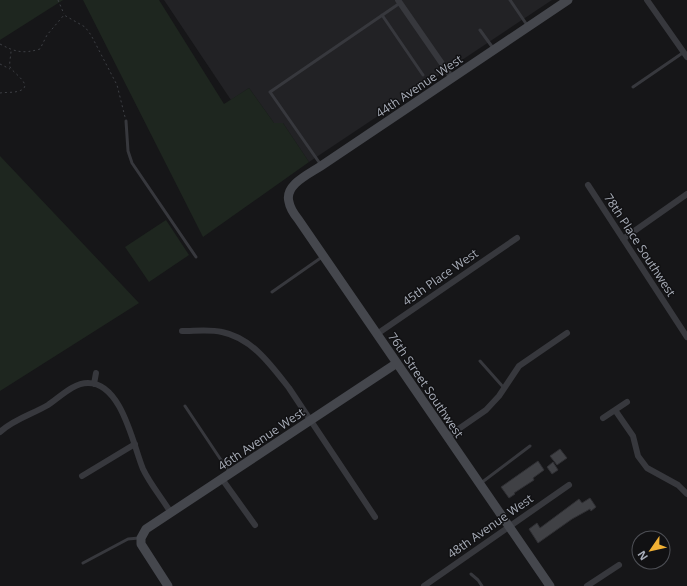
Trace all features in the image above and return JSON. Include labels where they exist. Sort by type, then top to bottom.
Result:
[{"type":"street","points":[[648,0],[684,52]]},
{"type":"street","points":[[399,1],[452,78]]},
{"type":"street","name":"44th Avenue West","points":[[288,195],[290,190],[296,184],[321,166],[565,1]]},
{"type":"street","points":[[684,52],[687,44]]},
{"type":"street","name":"78th Place Southwest","points":[[588,185],[687,338]]},
{"type":"street","name":"76th Street Southwest","points":[[288,195],[290,207],[550,586]]},
{"type":"street","points":[[623,239],[686,197]]},
{"type":"street","name":"45th Place West","points":[[377,334],[517,238]]},
{"type":"street","points":[[182,331],[221,332],[236,336],[251,345],[275,370],[375,517]]},
{"type":"street","points":[[447,437],[486,410],[499,396],[519,366],[567,333]]},
{"type":"street","name":"46th Avenue West","points":[[141,538],[146,529],[397,363]]},
{"type":"street","points":[[94,384],[96,373]]},
{"type":"street","points":[[0,432],[12,423],[40,409],[76,386],[87,383],[94,384],[105,389],[114,400],[127,422],[147,476],[171,513]]},
{"type":"street","points":[[604,418],[627,402]]},
{"type":"street","points":[[615,410],[633,436],[638,456],[647,468],[678,485],[687,494]]},
{"type":"street","points":[[82,476],[135,444]]},
{"type":"street","points":[[226,476],[255,525]]},
{"type":"street","name":"48th Avenue West","points":[[424,586],[569,485]]},
{"type":"street","points":[[141,538],[141,544],[145,553],[168,586]]},
{"type":"street","points":[[587,586],[619,565]]},
{"type":"lane","points":[[510,0],[528,27]]},
{"type":"lane","points":[[321,166],[270,92],[382,15],[399,1]]},
{"type":"lane","points":[[382,15],[423,75]]},
{"type":"lane","points":[[480,30],[494,50]]},
{"type":"lane","points":[[633,87],[684,52]]},
{"type":"lane","points":[[126,121],[128,151],[132,163],[196,257]]},
{"type":"lane","points":[[272,292],[324,256]]},
{"type":"lane","points":[[480,361],[504,388]]},
{"type":"lane","points":[[184,406],[226,476]]},
{"type":"lane","points":[[480,484],[530,446]]},
{"type":"lane","points":[[83,563],[128,539],[141,538]]},
{"type":"lane","points":[[471,574],[482,586]]},
{"type":"path","points":[[58,0],[64,15],[85,27],[91,35],[117,85],[126,121]]},
{"type":"path","points":[[0,44],[11,50],[20,52],[40,49],[47,35],[64,15]]},
{"type":"path","points":[[11,50],[11,69]]},
{"type":"path","points":[[0,64],[11,69],[25,82],[24,89],[0,93]]},
{"type":"shaded area","points":[[0,0],[63,0],[0,40]]},
{"type":"shaded area","points":[[83,0],[159,0],[224,104],[249,88],[274,123],[283,123],[309,162],[203,237]]},
{"type":"shaded area","points":[[164,0],[552,0],[309,162],[283,123],[274,123],[249,88],[231,100]]},
{"type":"shaded area","points":[[0,156],[139,303],[0,391]]},
{"type":"shaded area","points":[[166,220],[189,255],[149,282],[125,247]]},
{"type":"building","points":[[560,449],[567,458],[557,465],[550,456]]},
{"type":"building","points":[[538,461],[544,470],[533,478],[534,480],[509,498],[501,487]]},
{"type":"building","points":[[553,462],[558,470],[552,474],[547,467]]},
{"type":"building","points":[[590,498],[596,507],[591,511],[590,509],[572,519],[538,543],[529,529],[537,523],[540,528],[579,499],[582,503]]}]
